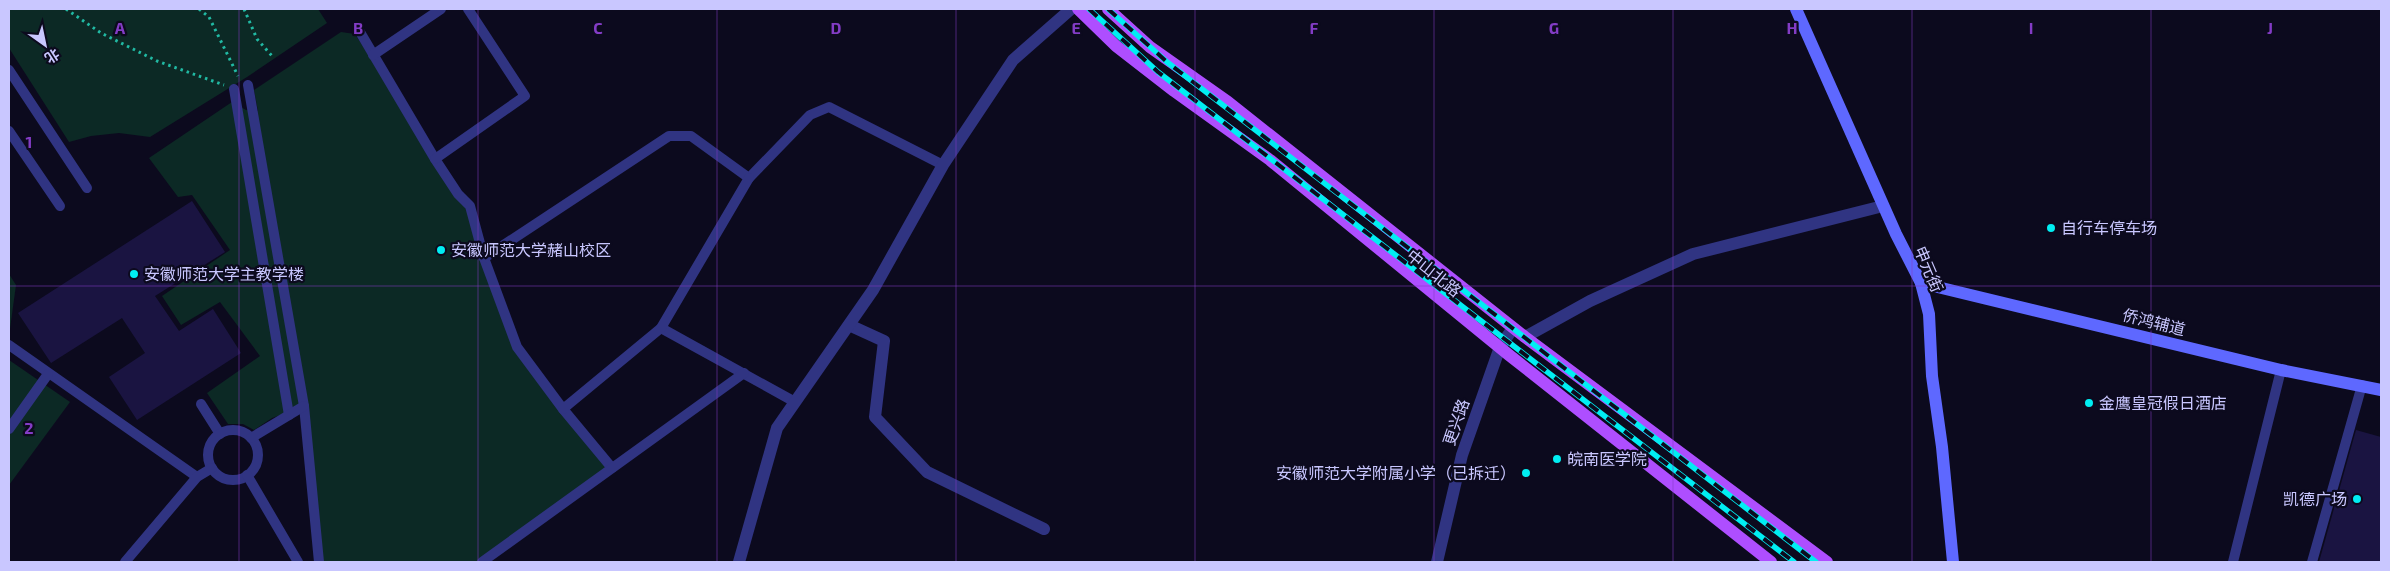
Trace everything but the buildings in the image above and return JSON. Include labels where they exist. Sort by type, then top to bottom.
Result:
[{"type":"main road","name":"中山北路","points":[[1078,9],[1116,46],[1174,91],[1270,160],[1500,348],[1771,562]]},
{"type":"main road","points":[[1108,9],[1150,47],[1228,102],[1513,328],[1827,562]]},
{"type":"street","points":[[739,562],[777,428],[873,290],[943,165],[1013,60],[1071,9]]},
{"type":"street","name":"申元街","points":[[1796,9],[1883,206],[1921,283],[1929,314],[1932,376],[1942,448],[1953,562]]},
{"type":"street","points":[[1525,337],[1590,301],[1693,254],[1883,206]]},
{"type":"street","name":"侨鸿辅道","points":[[1921,283],[2281,370],[2381,390]]},
{"type":"street","points":[[849,325],[884,341],[875,416],[928,472],[1044,529]]},
{"type":"street","name":"更兴路","points":[[1437,562],[1462,455],[1500,348],[1513,328]]},
{"type":"lane","points":[[373,55],[441,9]]},
{"type":"lane","points":[[435,159],[525,96],[468,9]]},
{"type":"lane","points":[[360,32],[435,159],[458,194],[470,206],[484,258],[517,347],[563,409],[612,468]]},
{"type":"lane","points":[[9,70],[86,188]]},
{"type":"lane","points":[[248,85],[304,406],[319,562]]},
{"type":"lane","points":[[234,88],[289,416]]},
{"type":"lane","points":[[563,409],[661,328],[749,178],[810,115],[829,107],[943,165]]},
{"type":"lane","points":[[9,131],[60,206]]},
{"type":"lane","points":[[484,258],[668,136],[691,136],[749,178]]},
{"type":"lane","points":[[661,328],[796,402]]},
{"type":"lane","points":[[9,345],[197,477]]},
{"type":"lane","points":[[2233,562],[2281,370]]},
{"type":"lane","points":[[482,562],[744,373]]},
{"type":"lane","points":[[9,429],[48,374]]},
{"type":"lane","points":[[2312,562],[2362,385]]},
{"type":"lane","points":[[201,404],[220,434]]},
{"type":"lane","points":[[251,438],[304,406]]},
{"type":"lane","points":[[236,430],[251,438],[258,453],[253,469],[247,475],[240,479],[225,478],[212,468],[208,453],[214,439],[220,434],[236,430]]},
{"type":"lane","points":[[125,562],[197,477],[212,468]]},
{"type":"lane","points":[[247,475],[298,562]]},
{"type":"path","points":[[66,9],[102,33],[157,62],[234,88]]},
{"type":"path","points":[[199,9],[209,16],[236,74],[248,85]]},
{"type":"path","points":[[244,9],[257,39],[272,56]]},
{"type":"green space","points":[[9,9],[318,9],[327,23],[247,77],[150,137],[119,133],[91,136],[69,142],[9,48]]},
{"type":"green space","points":[[341,32],[355,34],[458,194],[470,206],[517,347],[612,468],[482,562],[319,562],[303,407],[272,418],[254,430],[243,424],[228,424],[207,393],[260,356],[220,302],[181,325],[162,296],[230,250],[192,195],[178,197],[149,158],[232,102],[246,110],[258,111],[254,90]]},
{"type":"green space","points":[[9,274],[16,285],[9,336]]},
{"type":"green space","points":[[9,360],[70,402],[9,485]]},
{"type":"railway","points":[[1089,9],[1158,72],[1794,562]]},
{"type":"railway","points":[[1108,9],[1167,62],[1816,562]]},
{"type":"place","name":"自行车停车场","points":[[2051,228]]},
{"type":"place","name":"安徽师范大学赭山校区","points":[[441,250]]},
{"type":"place","name":"安徽师范大学主教学楼","points":[[134,274]]},
{"type":"place","name":"金鹰皇冠假日酒店","points":[[2089,403]]},
{"type":"place","name":"皖南医学院","points":[[1557,459]]},
{"type":"place","name":"安徽师范大学附属小学（已拆迁）","points":[[1526,473]]},
{"type":"place","name":"凯德广场","points":[[2357,499]]}]
